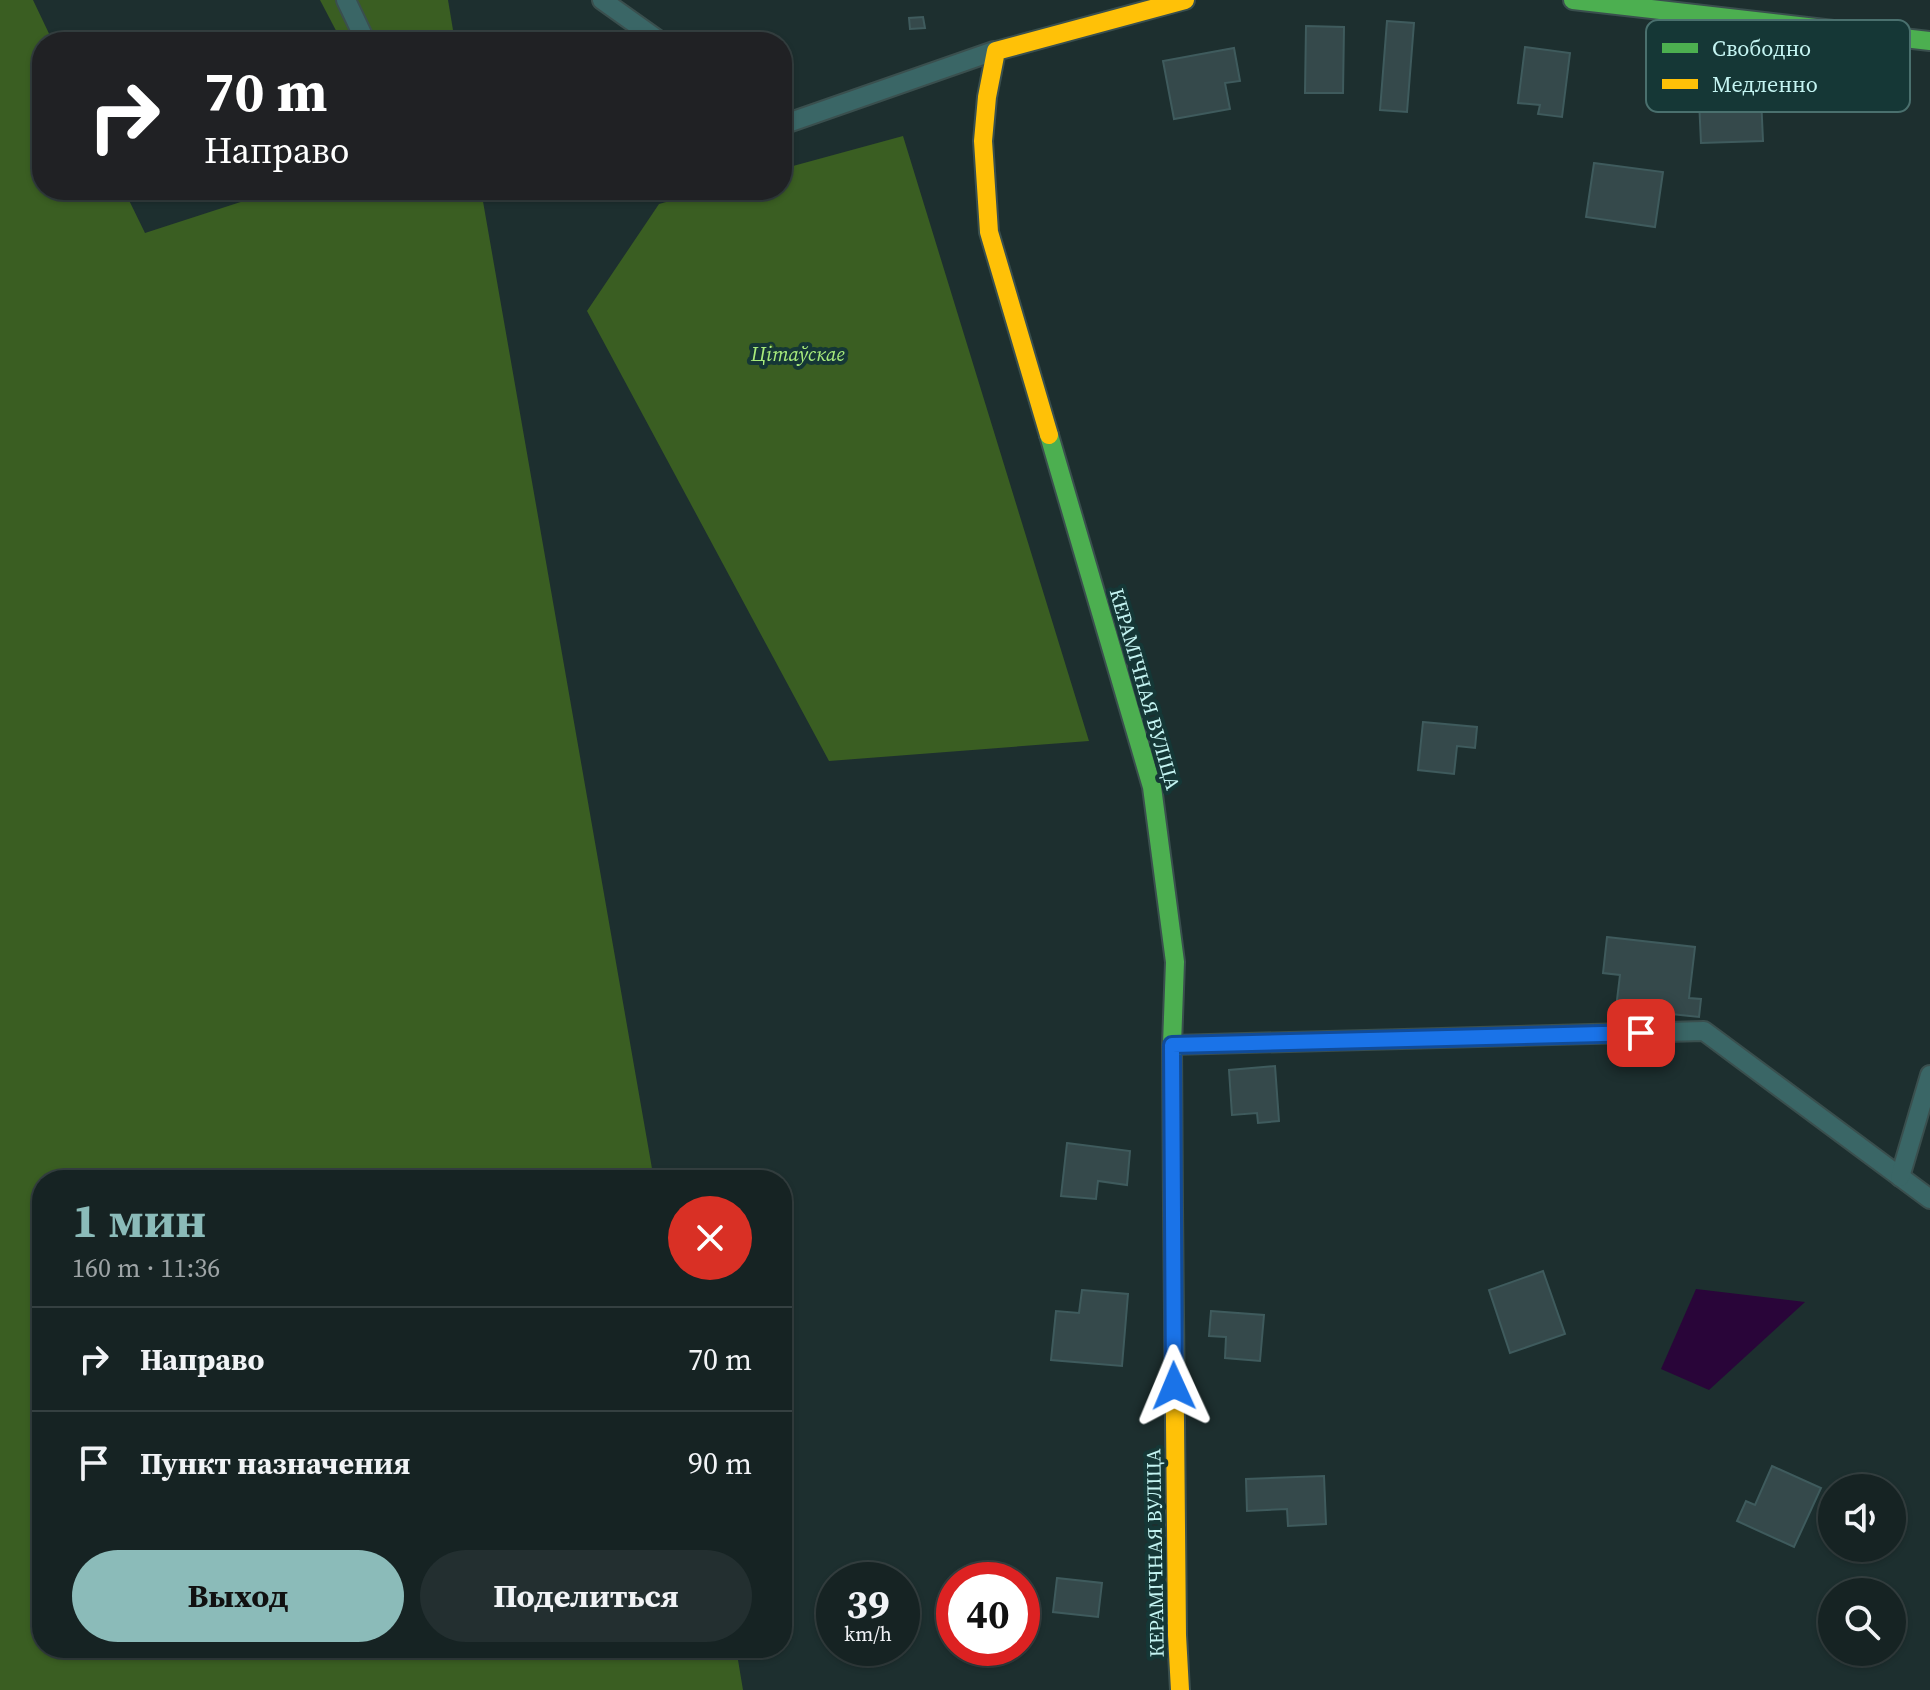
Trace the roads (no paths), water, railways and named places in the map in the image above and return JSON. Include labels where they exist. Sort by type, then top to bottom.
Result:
[{"type":"street","points":[[996,51],[1185,0]]},
{"type":"street","points":[[1573,0],[1747,20]]},
{"type":"street","points":[[1910,39],[1930,41]]},
{"type":"street","name":"КЕРАМІЧНАЯ ВУЛІЦА","points":[[996,51],[982,125],[982,184],[989,232],[1152,787],[1175,962],[1172,1045],[1175,1542],[1180,1690]]},
{"type":"lane","points":[[346,0],[361,32]]},
{"type":"lane","points":[[602,0],[647,32]]},
{"type":"lane","points":[[792,120],[996,51]]},
{"type":"lane","points":[[1172,1045],[1704,1031],[1930,1199]]},
{"type":"lane","points":[[1900,1177],[1930,1075]]},
{"type":"park label","name":"Цітаўскае","points":[[798,354]]}]
